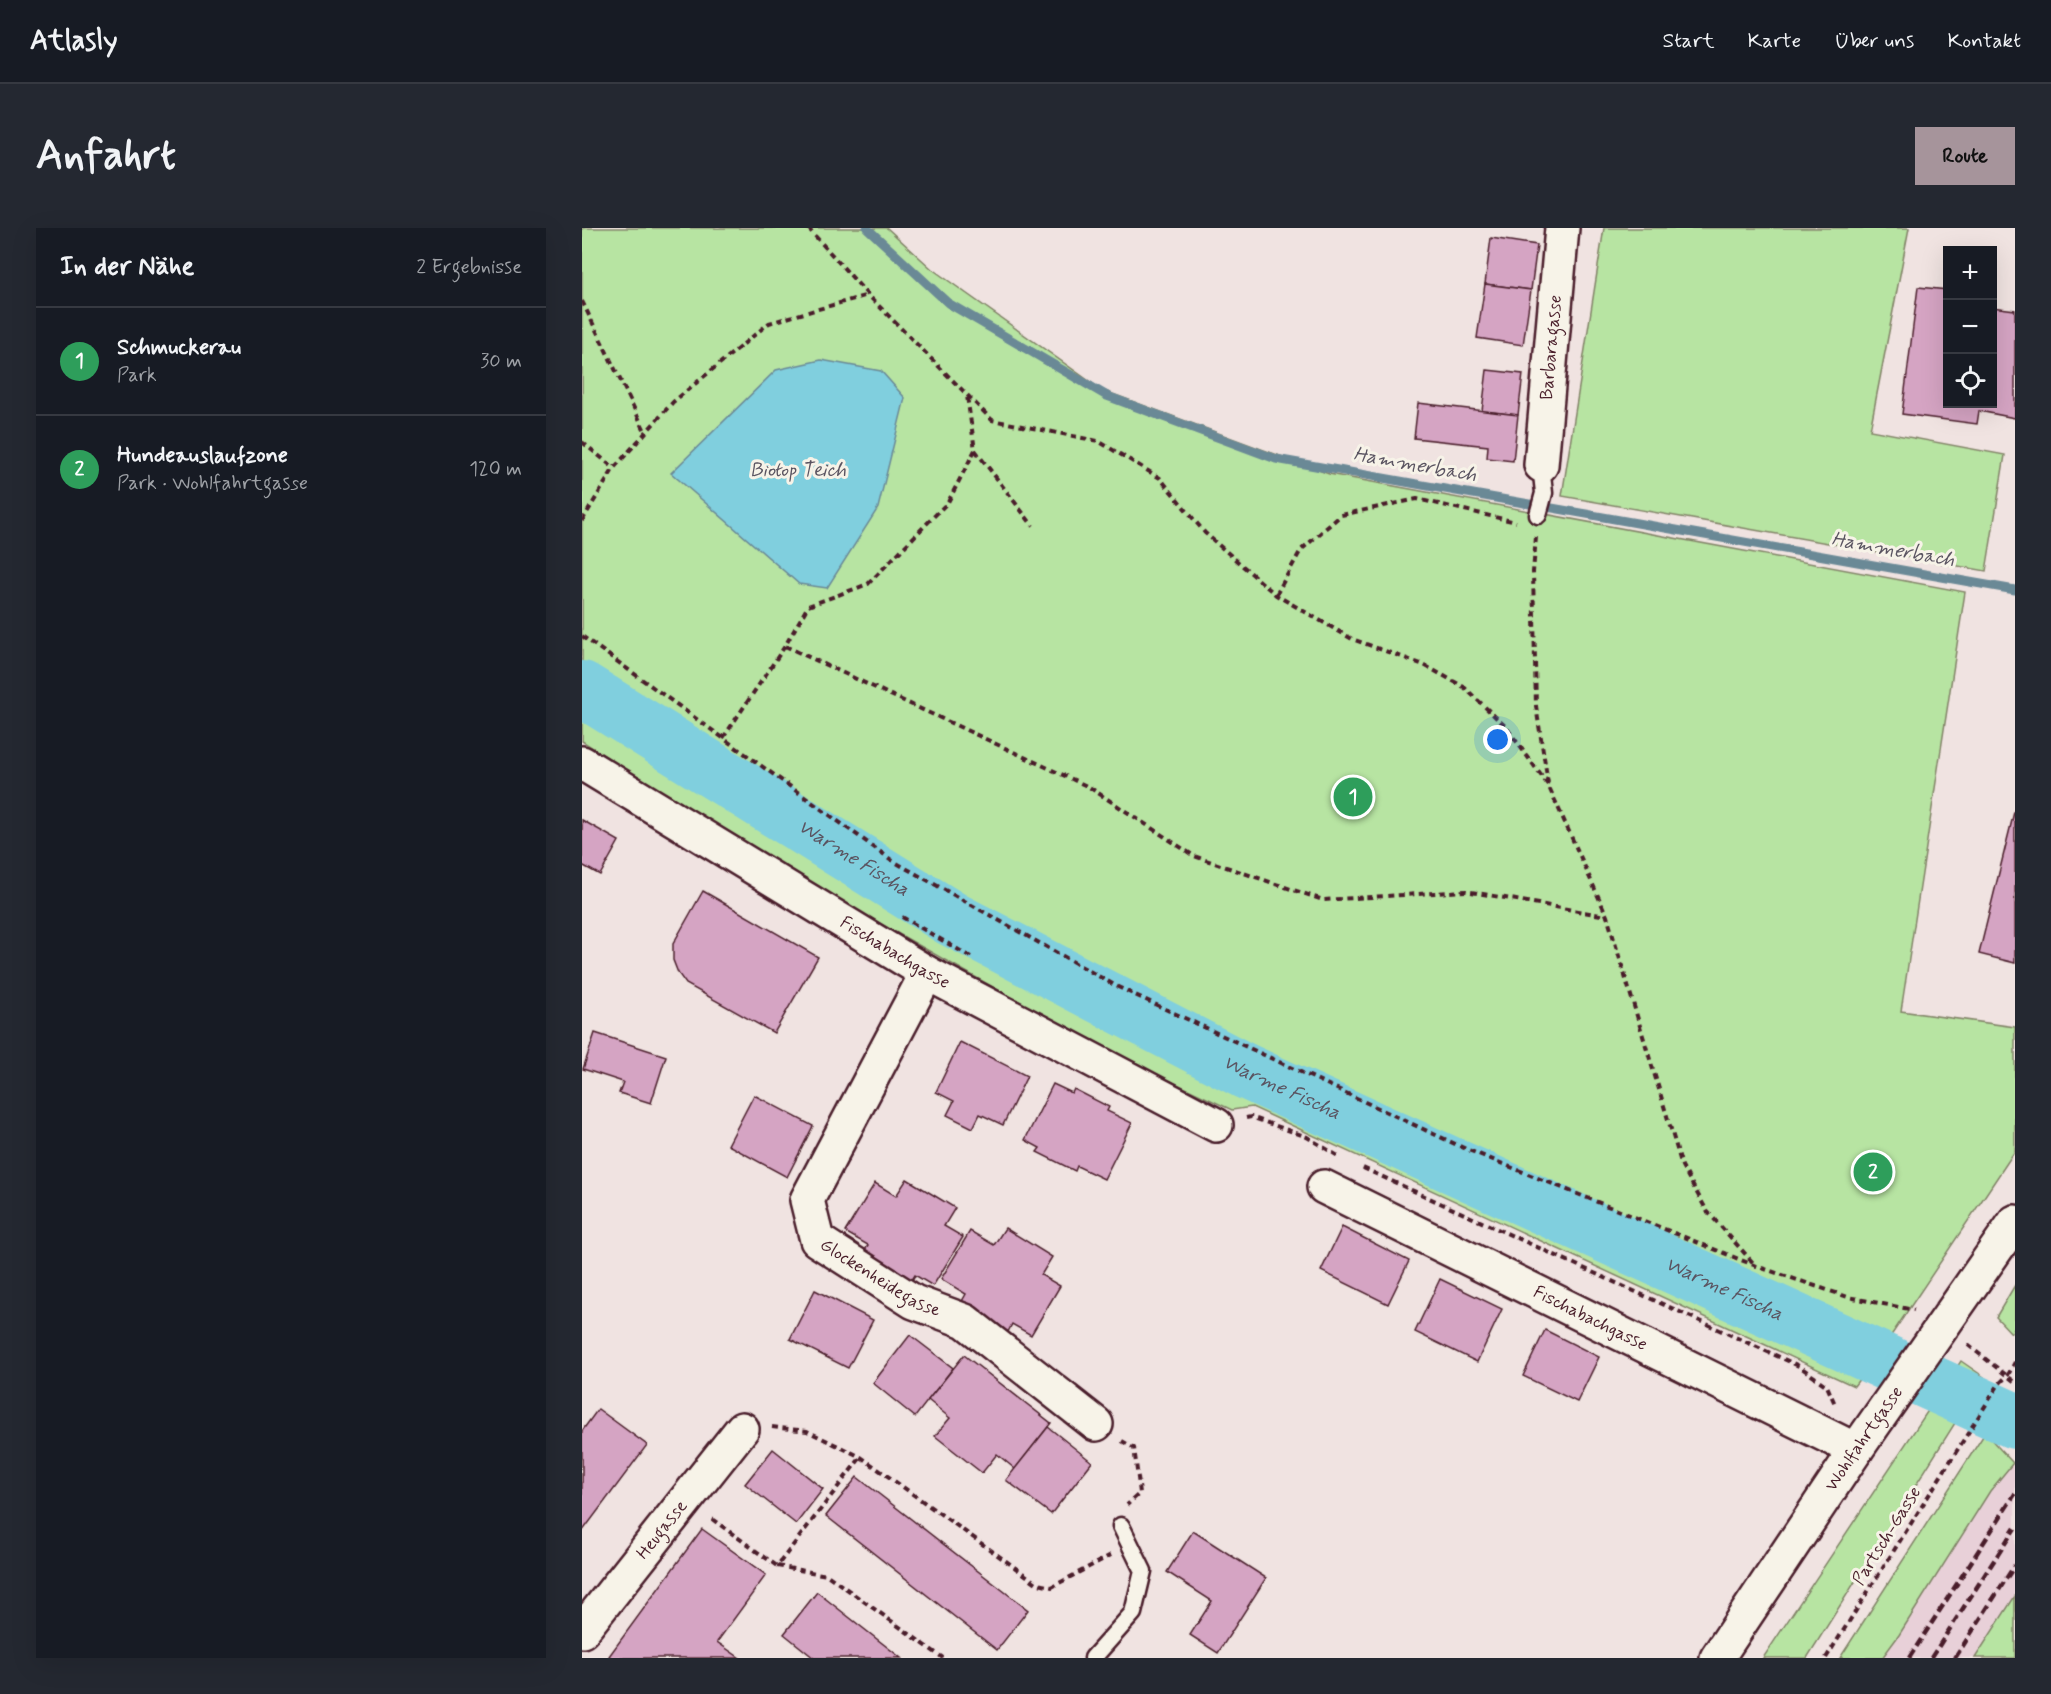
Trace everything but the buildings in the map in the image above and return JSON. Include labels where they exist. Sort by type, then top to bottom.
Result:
[{"type":"street","name":"Barbaragasse","points":[[1543,479],[1562,228]]},
{"type":"street","name":"Fischabachgasse","points":[[582,763],[927,974],[1216,1125]]},
{"type":"street","name":"Glockenheidegasse","points":[[927,974],[807,1200],[817,1240],[914,1302],[965,1321],[1096,1424]]},
{"type":"street","name":"Fischabachgasse","points":[[1324,1186],[1856,1450]]},
{"type":"street","name":"Wohlfahrtgasse","points":[[1717,1658],[1886,1406],[2015,1222]]},
{"type":"street","name":"Heugasse","points":[[582,1631],[742,1429]]},
{"type":"lane","points":[[1538,521],[1543,479]]},
{"type":"lane","points":[[1094,1658],[1132,1613],[1143,1571],[1121,1526]]},
{"type":"path","points":[[808,228],[868,294],[992,420],[1098,441],[1160,478],[1205,533],[1276,595],[1352,639],[1424,664],[1464,687],[1506,727],[1548,785],[1606,916],[1682,1166],[1707,1211],[1756,1266]]},
{"type":"path","points":[[582,521],[615,468],[673,402],[769,323],[868,294]]},
{"type":"path","points":[[582,301],[646,432]]},
{"type":"path","points":[[966,394],[975,450],[1033,526]]},
{"type":"path","points":[[582,442],[615,468]]},
{"type":"path","points":[[723,738],[785,646],[808,606],[868,584],[948,502],[975,450]]},
{"type":"path","points":[[1276,595],[1301,550],[1341,515],[1417,499],[1538,521],[1533,572],[1536,706],[1548,785]]},
{"type":"path","points":[[582,636],[893,861],[1118,987],[1466,1149],[1756,1266],[1848,1297],[1912,1309]]},
{"type":"path","points":[[785,646],[1089,787],[1194,856],[1323,900],[1466,891],[1606,916]]},
{"type":"path","points":[[1216,1125],[1251,1116],[1307,1137],[1347,1160]]},
{"type":"path","points":[[1358,1165],[1798,1366],[1827,1386],[1856,1450]]},
{"type":"path","points":[[1935,1335],[2008,1375],[2015,1382]]},
{"type":"path","name":"Partsch-Gasse","points":[[1826,1658],[2015,1362]]},
{"type":"path","points":[[1096,1424],[1134,1449],[1140,1493],[1117,1514],[1121,1526]]},
{"type":"path","points":[[742,1429],[776,1427],[807,1431],[861,1457],[1038,1584],[1052,1587],[1130,1545]]},
{"type":"path","points":[[777,1566],[861,1457]]},
{"type":"path","points":[[685,1500],[777,1566],[827,1575],[943,1658]]},
{"type":"shaded area","points":[[2013,1463],[2015,1464],[2015,1596],[1975,1658],[1882,1658],[1990,1491]]},
{"type":"green space","points":[[582,228],[887,228],[932,269],[1102,390],[1329,474],[1965,592],[1901,1011],[2015,1027],[2015,1151],[1880,1352],[1854,1386],[1252,1107],[1232,1110],[1101,1048],[773,863],[582,741]]},
{"type":"green space","points":[[1604,228],[1909,228],[1870,430],[2005,455],[1986,571],[1562,496]]},
{"type":"green space","points":[[2015,1285],[2015,1326],[2011,1333],[1996,1317]]},
{"type":"green space","points":[[1961,1361],[1984,1377],[1807,1658],[1763,1658]]},
{"type":"green space","points":[[1985,1433],[2013,1463],[1990,1491],[1882,1658],[1840,1658]]},
{"type":"green space","points":[[2015,1596],[2015,1658],[1975,1658]]},
{"type":"water","name":"Biotop Teich","points":[[821,360],[881,371],[905,398],[878,508],[827,588],[799,584],[671,473],[776,370]]},
{"type":"waterway","name":"Hammerbach","points":[[867,228],[948,303],[1107,396],[1276,459],[2015,590]]},
{"type":"waterway","name":"Warme Fischa","points":[[582,689],[952,919],[1245,1071],[2015,1421]]},
{"type":"railway","points":[[1909,1658],[2015,1494]]},
{"type":"railway","points":[[1931,1658],[2015,1528]]},
{"type":"railway","points":[[1955,1658],[2015,1565]]},
{"type":"place","name":"Schmuckerau","points":[[1353,797]]},
{"type":"place","name":"Hundeauslaufzone","points":[[1873,1172]]}]
